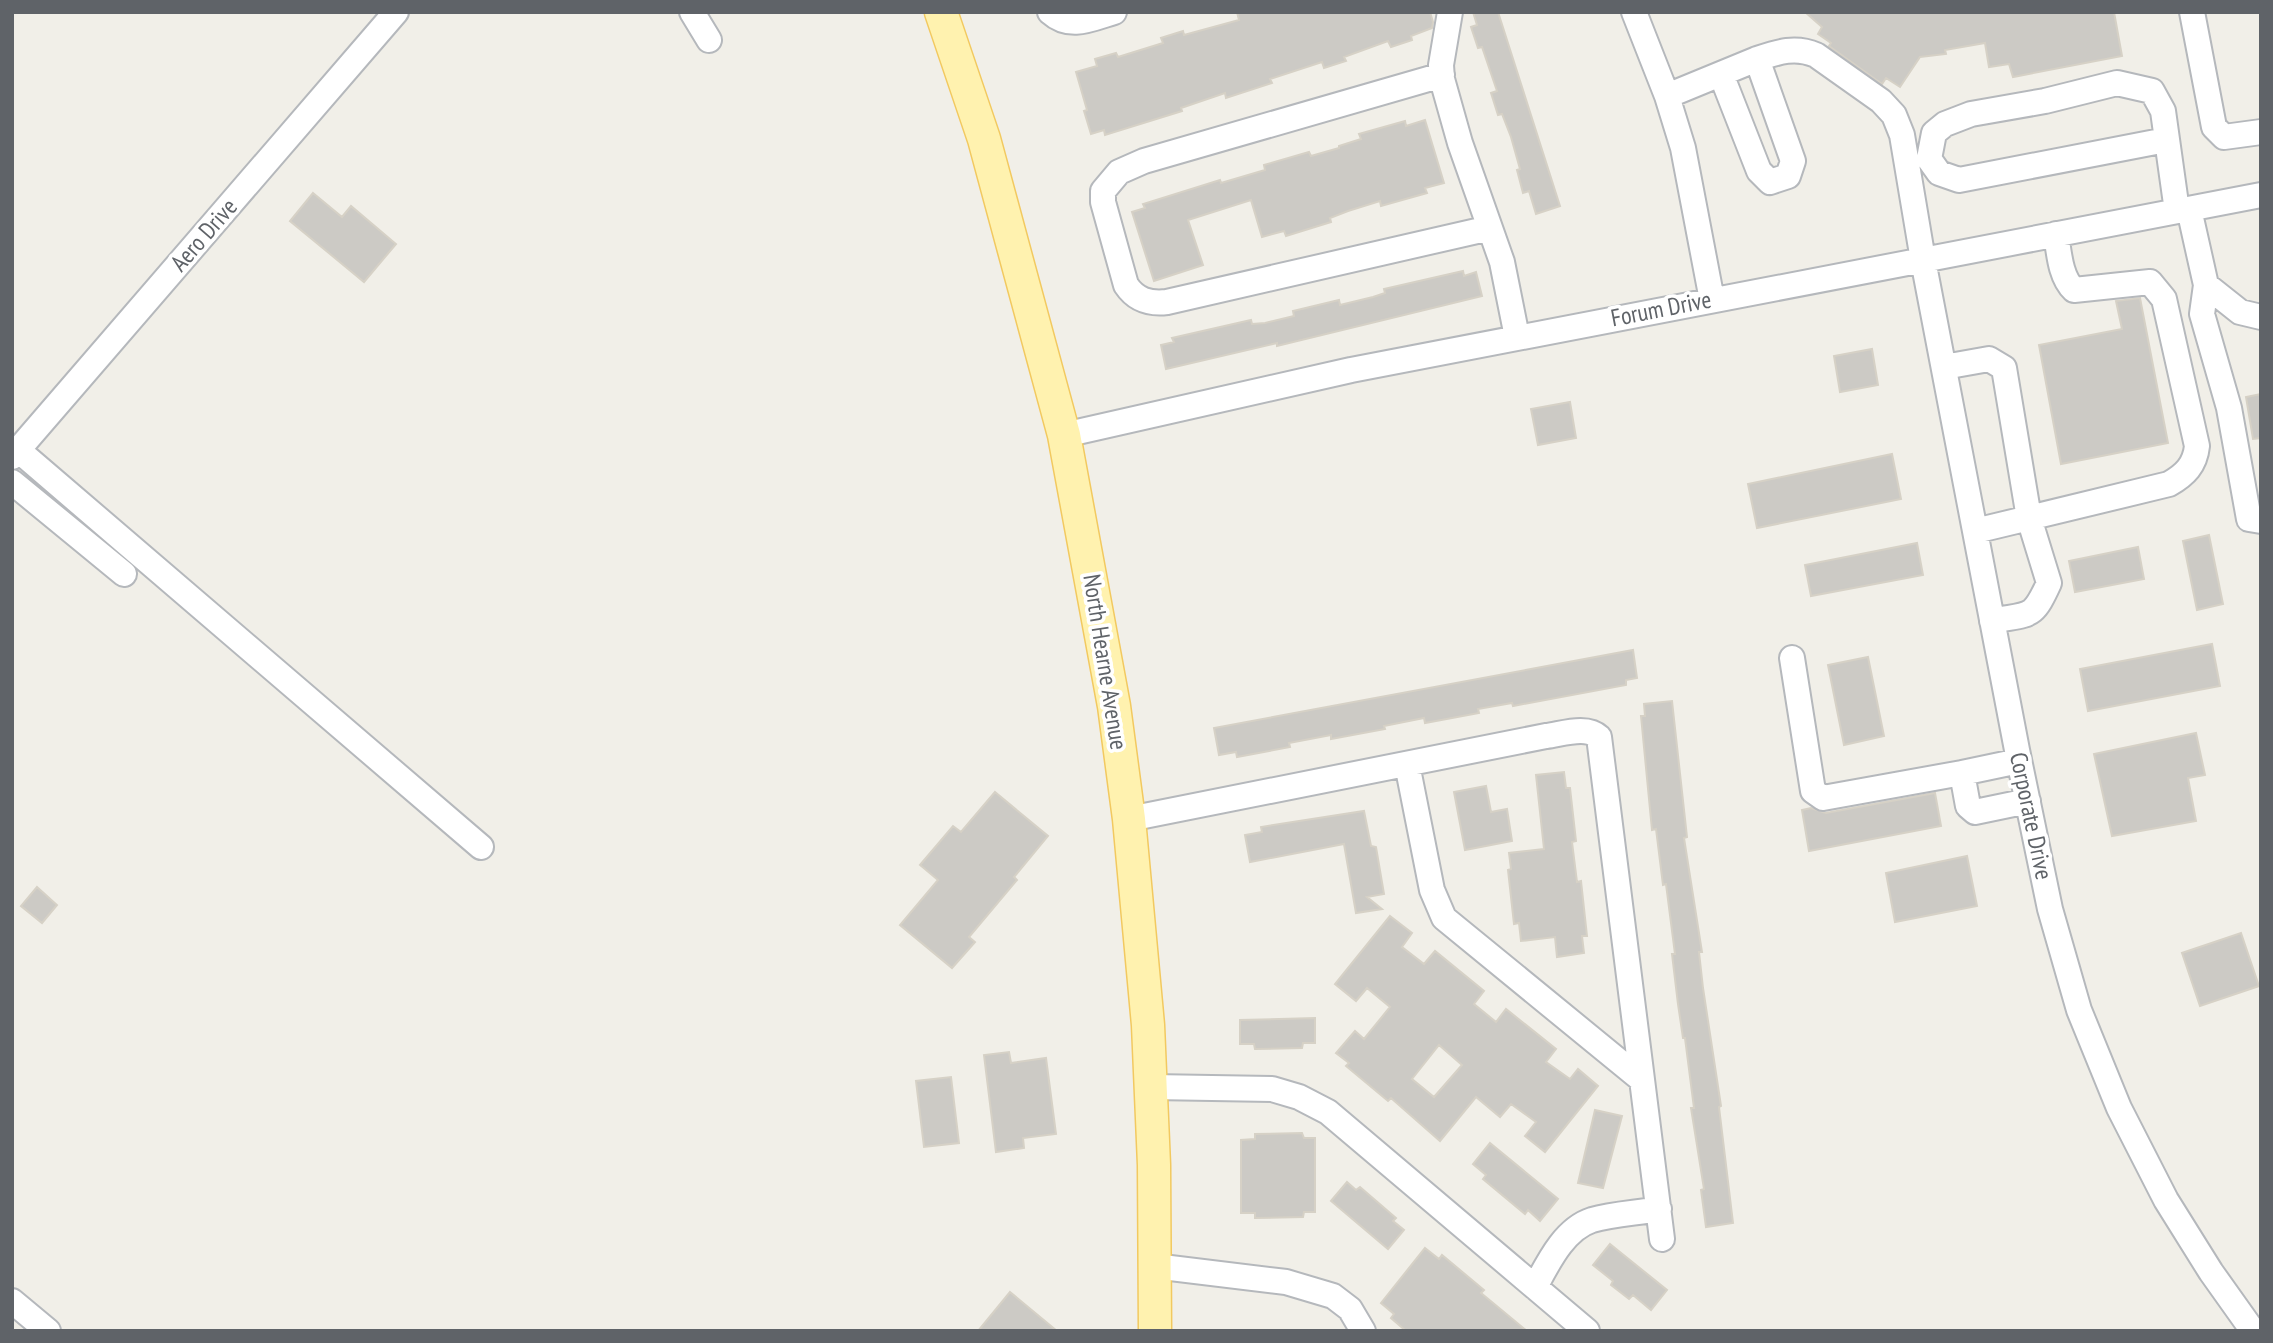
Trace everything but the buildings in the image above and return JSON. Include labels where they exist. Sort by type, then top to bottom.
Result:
[{"type":"main road","name":"North Hearne Avenue","points":[[940,12],[984,139],[1064,435],[1103,641],[1129,818],[1145,987],[1152,1087],[1155,1331]]},
{"type":"street","name":"Aero Drive","points":[[15,453],[396,12]]},
{"type":"street","points":[[692,12],[709,40]]},
{"type":"street","points":[[1050,12],[1058,19],[1070,23],[1114,12]]},
{"type":"street","points":[[1450,12],[1441,65],[1442,75],[1460,143],[1509,291],[1517,337]]},
{"type":"street","points":[[1634,12],[1667,96],[1683,148],[1712,300]]},
{"type":"street","points":[[2192,12],[2214,127],[2224,137],[2261,132]]},
{"type":"street","name":"Corporate Drive","points":[[1667,96],[1757,59],[1786,50],[1804,50],[1816,55],[1881,102],[1894,115],[1902,135],[1923,260],[2019,761],[2060,947],[2098,1060],[2141,1154],[2211,1272],[2253,1331]]},
{"type":"street","points":[[1721,74],[1759,171],[1770,182],[1788,176],[1793,161],[1757,59]]},
{"type":"street","points":[[1442,75],[1144,161],[1119,172],[1103,191],[1103,202],[1126,285],[1133,296],[1143,301],[1167,302],[1490,228]]},
{"type":"street","points":[[2166,140],[1959,180],[1939,173],[1929,159],[1934,133],[1945,124],[1971,114],[2117,83],[2152,91],[2163,111],[2166,140],[2183,210],[2206,285],[2202,314],[2229,408],[2249,519],[2261,521]]},
{"type":"street","name":"Forum Drive","points":[[1064,435],[1351,370],[2261,195]]},
{"type":"street","points":[[1975,531],[2169,484],[2182,476],[2195,458],[2197,446],[2164,299],[2150,282],[2074,290],[2070,287],[2062,267],[2056,234]]},
{"type":"street","points":[[2206,285],[2241,312],[2261,317]]},
{"type":"street","points":[[1944,367],[1989,359],[2004,368],[2029,518],[2049,583],[2038,607],[2031,613],[1992,621]]},
{"type":"street","points":[[15,453],[481,847]]},
{"type":"street","points":[[12,482],[124,574]]},
{"type":"street","points":[[1792,658],[1813,791],[1817,796],[1823,798],[2019,761]]},
{"type":"street","points":[[1129,818],[1546,736],[1594,732],[1599,737],[1662,1239]]},
{"type":"street","points":[[1407,764],[1432,890],[1444,918],[1642,1080]]},
{"type":"street","points":[[1962,773],[1968,806],[1975,812],[2028,801]]},
{"type":"street","points":[[1152,1087],[1272,1089],[1299,1097],[1328,1112],[1587,1331]]},
{"type":"street","points":[[1535,1287],[1549,1261],[1574,1230],[1591,1220],[1658,1209]]},
{"type":"street","points":[[1154,1266],[1286,1282],[1333,1296],[1350,1309],[1363,1331]]},
{"type":"street","points":[[12,1301],[48,1331]]}]
